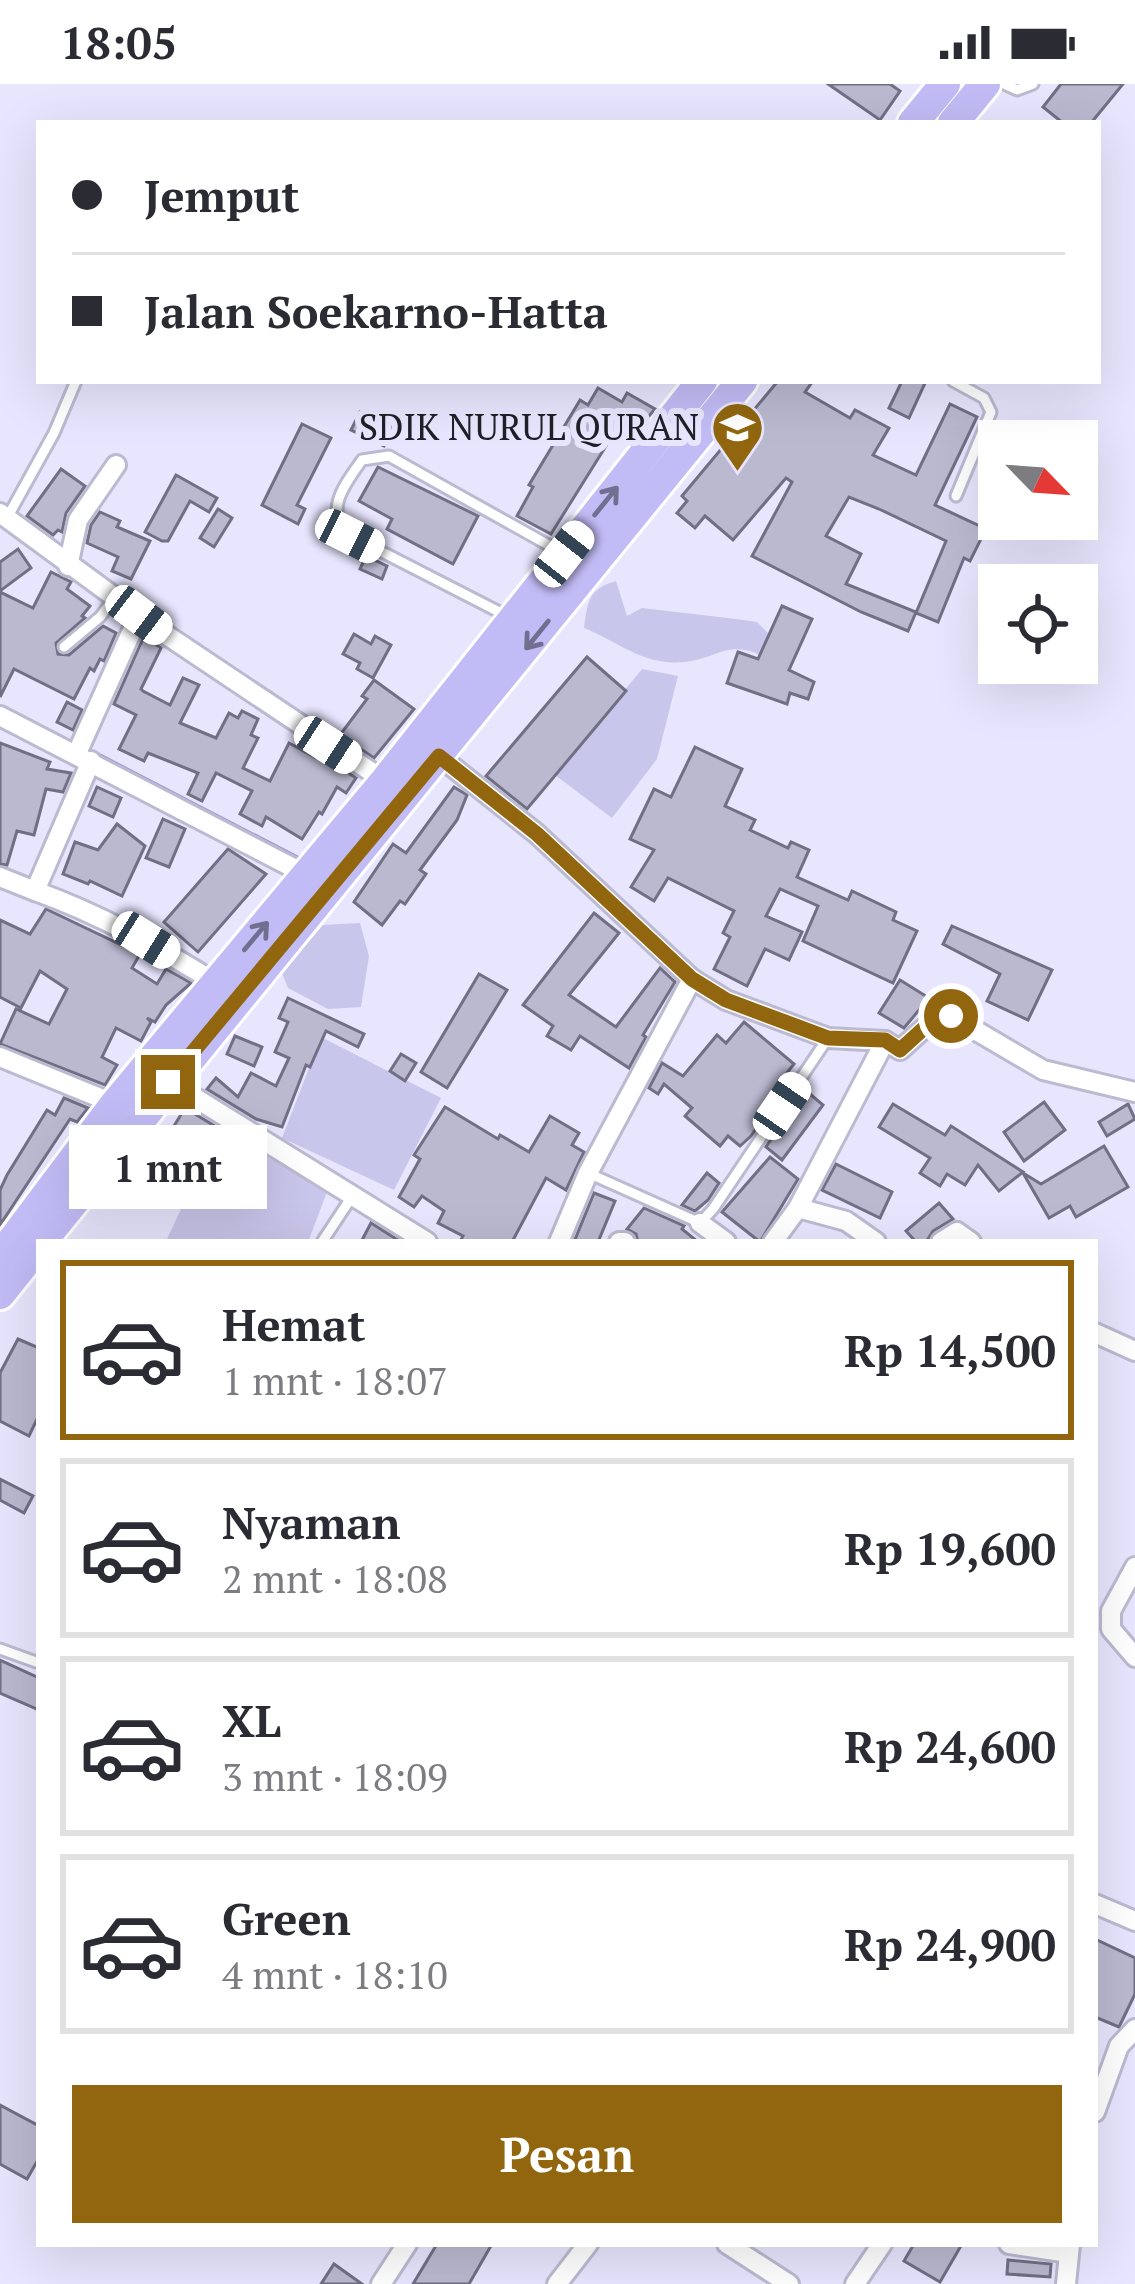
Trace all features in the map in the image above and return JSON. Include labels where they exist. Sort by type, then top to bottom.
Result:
[{"type":"highway","points":[[915,120],[944,84]]},
{"type":"highway","points":[[955,120],[985,84]]},
{"type":"highway","points":[[43,1239],[337,858],[385,781],[700,384]]},
{"type":"highway","points":[[0,1257],[116,1104],[216,983],[308,875],[337,858],[439,756],[740,384]]},
{"type":"highway","points":[[0,1294],[36,1248]]},
{"type":"street","points":[[68,566],[78,520],[116,465]]},
{"type":"street","points":[[3,515],[68,566],[385,781]]},
{"type":"street","points":[[35,891],[83,749],[139,615]]},
{"type":"street","points":[[0,716],[83,749],[308,875]]},
{"type":"street","points":[[439,756],[537,834],[692,979],[726,1000],[828,1038],[885,1040],[900,1050],[932,1021],[951,1016],[1043,1070],[1135,1092]]},
{"type":"street","points":[[0,877],[80,907],[216,983]]},
{"type":"street","points":[[560,1239],[588,1172],[692,979]]},
{"type":"street","points":[[775,1239],[798,1208],[885,1040]]},
{"type":"street","points":[[0,1057],[116,1104]]},
{"type":"street","points":[[168,1082],[422,1239]]},
{"type":"street","points":[[798,1208],[846,1221],[872,1239]]},
{"type":"street","points":[[700,1223],[722,1239]]},
{"type":"street","points":[[1098,1334],[1135,1351]]},
{"type":"street","points":[[1135,1567],[1103,1609],[1111,1629],[1135,1657]]},
{"type":"street","points":[[1098,1905],[1135,1921]]},
{"type":"street","points":[[1098,2104],[1116,2054],[1135,2029]]},
{"type":"street","points":[[1098,2048],[1116,2054]]},
{"type":"street","points":[[381,2284],[405,2247]]},
{"type":"street","points":[[557,2284],[586,2247]]},
{"type":"street","points":[[731,2247],[789,2284]]},
{"type":"street","points":[[855,2284],[880,2247]]},
{"type":"street","points":[[1066,2284],[1069,2249]]},
{"type":"street","points":[[746,2284],[758,2266]]},
{"type":"lane","points":[[1004,84],[1017,90],[1033,84]]},
{"type":"lane","points":[[3,515],[54,433],[75,384]]},
{"type":"lane","points":[[956,496],[991,412],[984,398],[958,384]]},
{"type":"lane","points":[[512,618],[350,536],[337,524],[340,497],[362,460],[389,456],[564,554]]},
{"type":"lane","points":[[64,647],[100,617],[115,597]]},
{"type":"lane","points":[[588,1172],[700,1223],[828,1038]]},
{"type":"lane","points":[[324,1239],[351,1198]]},
{"type":"lane","points":[[0,1649],[36,1663]]},
{"type":"shaded area","points":[[616,581],[627,616],[642,608],[736,619],[757,622],[769,634],[760,655],[738,649],[684,662],[644,657],[584,628],[591,597]]},
{"type":"shaded area","points":[[642,669],[678,676],[657,759],[612,818],[555,775]]},
{"type":"shaded area","points":[[360,923],[369,956],[361,1007],[328,1009],[288,988],[282,973],[323,925]]},
{"type":"shaded area","points":[[321,1037],[441,1098],[394,1190],[282,1138]]},
{"type":"shaded area","points":[[246,1132],[330,1184],[309,1239],[167,1239],[207,1154],[236,1166]]},
{"type":"building","points":[[828,84],[890,84],[900,91],[880,120]]},
{"type":"building","points":[[1061,84],[1123,84],[1093,120],[1059,120],[1043,107]]},
{"type":"building","points":[[775,384],[811,384],[805,392],[850,418],[855,410],[889,428],[873,455],[916,475],[950,404],[977,417],[935,505],[978,525],[980,540],[970,561],[964,558],[938,622],[916,613],[946,541],[849,497],[826,536],[861,554],[846,584],[916,612],[908,631],[752,556],[792,482],[786,478],[733,540],[705,516],[695,528],[677,513],[687,501],[682,496]]},
{"type":"building","points":[[901,384],[925,384],[909,418],[889,408]]},
{"type":"building","points":[[598,388],[622,402],[627,393],[655,409],[637,431],[621,422],[551,534],[517,516],[533,487],[529,485],[580,400],[588,405]]},
{"type":"building","points":[[360,412],[393,428],[384,446],[351,430]]},
{"type":"building","points":[[302,424],[331,438],[297,505],[305,509],[298,524],[262,505]]},
{"type":"building","points":[[378,467],[478,516],[453,564],[387,529],[392,519],[359,501]]},
{"type":"building","points":[[61,469],[85,486],[66,513],[62,532],[53,535],[27,516]]},
{"type":"building","points":[[176,475],[217,498],[209,512],[190,501],[168,541],[162,541],[145,532]]},
{"type":"building","points":[[218,509],[232,518],[214,547],[200,538]]},
{"type":"building","points":[[100,512],[120,521],[117,527],[150,541],[131,579],[112,571],[118,557],[87,543]]},
{"type":"building","points":[[18,549],[31,568],[0,591],[0,562]]},
{"type":"building","points":[[366,556],[387,566],[382,579],[360,569]]},
{"type":"building","points":[[51,572],[71,582],[67,589],[90,606],[85,618],[56,643],[58,654],[69,655],[103,626],[116,633],[104,661],[100,659],[94,671],[90,668],[74,699],[14,669],[0,697],[0,592],[33,608]]},
{"type":"building","points":[[782,606],[812,619],[789,670],[814,682],[808,699],[790,693],[787,704],[727,683],[738,652],[758,659]]},
{"type":"building","points":[[354,634],[371,644],[375,636],[391,645],[373,678],[343,654]]},
{"type":"building","points":[[144,636],[161,648],[143,691],[170,705],[183,678],[199,685],[180,723],[216,738],[229,713],[238,718],[242,711],[258,719],[251,735],[258,738],[243,768],[270,781],[289,743],[315,757],[318,753],[356,778],[346,793],[337,787],[302,839],[266,817],[262,826],[240,814],[252,791],[216,773],[202,801],[188,794],[198,773],[148,753],[144,761],[119,749],[136,715],[114,704]]},
{"type":"building","points":[[587,657],[626,691],[527,809],[486,776]]},
{"type":"building","points":[[374,680],[414,709],[374,758],[340,735],[367,699],[362,696]]},
{"type":"building","points":[[67,702],[82,710],[73,730],[57,722]]},
{"type":"building","points":[[0,743],[50,762],[47,769],[71,773],[63,792],[46,789],[34,835],[17,831],[7,865],[0,864]]},
{"type":"building","points":[[695,747],[742,769],[725,806],[755,820],[750,830],[788,848],[791,842],[809,850],[797,877],[848,900],[852,891],[896,912],[893,920],[917,931],[893,983],[803,941],[818,906],[780,889],[766,916],[802,932],[789,960],[765,949],[747,986],[714,969],[730,937],[723,933],[734,911],[668,878],[654,901],[631,887],[654,850],[630,839],[654,789],[671,797]]},
{"type":"building","points":[[97,787],[121,798],[113,817],[89,806]]},
{"type":"building","points":[[454,787],[467,795],[457,820],[420,870],[426,874],[405,904],[400,901],[382,925],[354,902],[393,844],[406,853]]},
{"type":"building","points":[[163,819],[185,829],[169,867],[146,858]]},
{"type":"building","points":[[117,824],[145,846],[122,896],[63,874],[75,842],[98,850]]},
{"type":"building","points":[[228,849],[266,874],[198,952],[164,922]]},
{"type":"building","points":[[46,909],[140,954],[132,968],[157,984],[166,969],[191,983],[155,1022],[147,1018],[151,1022],[141,1041],[116,1028],[102,1057],[117,1065],[105,1085],[0,1044],[16,1009],[49,1024],[67,989],[40,971],[21,1008],[0,997],[0,920],[30,934]]},
{"type":"building","points":[[594,913],[619,933],[569,995],[616,1027],[660,968],[675,982],[629,1068],[580,1036],[571,1050],[547,1036],[553,1026],[523,1005]]},
{"type":"building","points":[[952,926],[1052,970],[1028,1020],[987,1001],[1000,974],[943,944]]},
{"type":"building","points":[[479,974],[507,990],[447,1088],[421,1072]]},
{"type":"building","points":[[900,980],[929,998],[904,1028],[879,1013]]},
{"type":"building","points":[[288,998],[364,1034],[358,1047],[326,1031],[310,1067],[306,1065],[282,1127],[256,1119],[207,1089],[216,1078],[238,1097],[251,1073],[276,1086],[289,1058],[275,1052],[288,1022],[279,1018]]},
{"type":"building","points":[[744,1022],[794,1064],[786,1074],[791,1078],[751,1136],[740,1146],[728,1136],[720,1146],[685,1116],[692,1108],[664,1084],[658,1094],[649,1088],[662,1063],[683,1076],[717,1035],[726,1043]]},
{"type":"building","points":[[235,1036],[262,1047],[254,1066],[227,1054]]},
{"type":"building","points":[[401,1054],[416,1063],[405,1081],[390,1071]]},
{"type":"building","points":[[804,1089],[823,1105],[782,1160],[766,1147]]},
{"type":"building","points":[[64,1098],[88,1108],[77,1122],[70,1119],[0,1225],[0,1190],[7,1175],[47,1110],[55,1115]]},
{"type":"building","points":[[1044,1102],[1065,1130],[1024,1161],[1004,1132]]},
{"type":"building","points":[[893,1104],[945,1135],[951,1126],[1023,1172],[999,1191],[978,1165],[965,1185],[947,1174],[940,1186],[920,1173],[930,1158],[879,1127]]},
{"type":"building","points":[[1128,1104],[1135,1119],[1107,1136],[1099,1122]]},
{"type":"building","points":[[445,1107],[529,1152],[550,1116],[579,1133],[572,1145],[584,1152],[566,1190],[546,1178],[514,1239],[462,1239],[438,1223],[444,1211],[422,1196],[414,1207],[399,1197],[420,1159],[414,1155]]},
{"type":"building","points":[[185,1108],[223,1131],[199,1170],[191,1165],[179,1184],[143,1161],[151,1147],[158,1152]]},
{"type":"building","points":[[1104,1146],[1128,1187],[1076,1217],[1070,1206],[1049,1218],[1023,1173],[1041,1184]]},
{"type":"building","points":[[770,1157],[798,1179],[762,1239],[722,1212]]},
{"type":"building","points":[[836,1164],[892,1192],[880,1218],[822,1190]]},
{"type":"building","points":[[707,1173],[719,1183],[708,1200],[695,1211],[682,1205]]},
{"type":"building","points":[[594,1193],[615,1201],[599,1239],[575,1239]]},
{"type":"building","points":[[939,1203],[953,1219],[928,1239],[913,1239],[906,1231]]},
{"type":"building","points":[[644,1208],[684,1226],[694,1239],[637,1239],[627,1229]]},
{"type":"building","points":[[371,1223],[396,1239],[363,1239]]},
{"type":"building","points":[[18,1339],[36,1347],[36,1421],[29,1436],[0,1421],[0,1373]]},
{"type":"building","points":[[0,1479],[33,1496],[24,1513],[0,1500]]},
{"type":"building","points":[[0,1660],[36,1677],[36,1709],[0,1693]]},
{"type":"building","points":[[1098,1940],[1135,1958],[1135,1994],[1119,2027],[1098,2018]]},
{"type":"building","points":[[0,2105],[36,2124],[36,2163],[27,2179],[0,2164]]},
{"type":"building","points":[[435,2247],[490,2247],[469,2284],[413,2284]]},
{"type":"building","points":[[912,2247],[960,2247],[940,2282],[904,2261]]},
{"type":"building","points":[[1008,2260],[1051,2264],[1050,2277],[1007,2274]]},
{"type":"building","points":[[334,2264],[362,2284],[321,2284]]},
{"type":"waterway","points":[[95,754],[298,859]]},
{"type":"place","name":"SDIK NURUL QURAN","points":[[738,473]]},
{"type":"route","points":[[168,1082],[439,756],[537,834],[692,979],[726,1000],[828,1038],[885,1040],[900,1050],[932,1021],[951,1016]]}]
